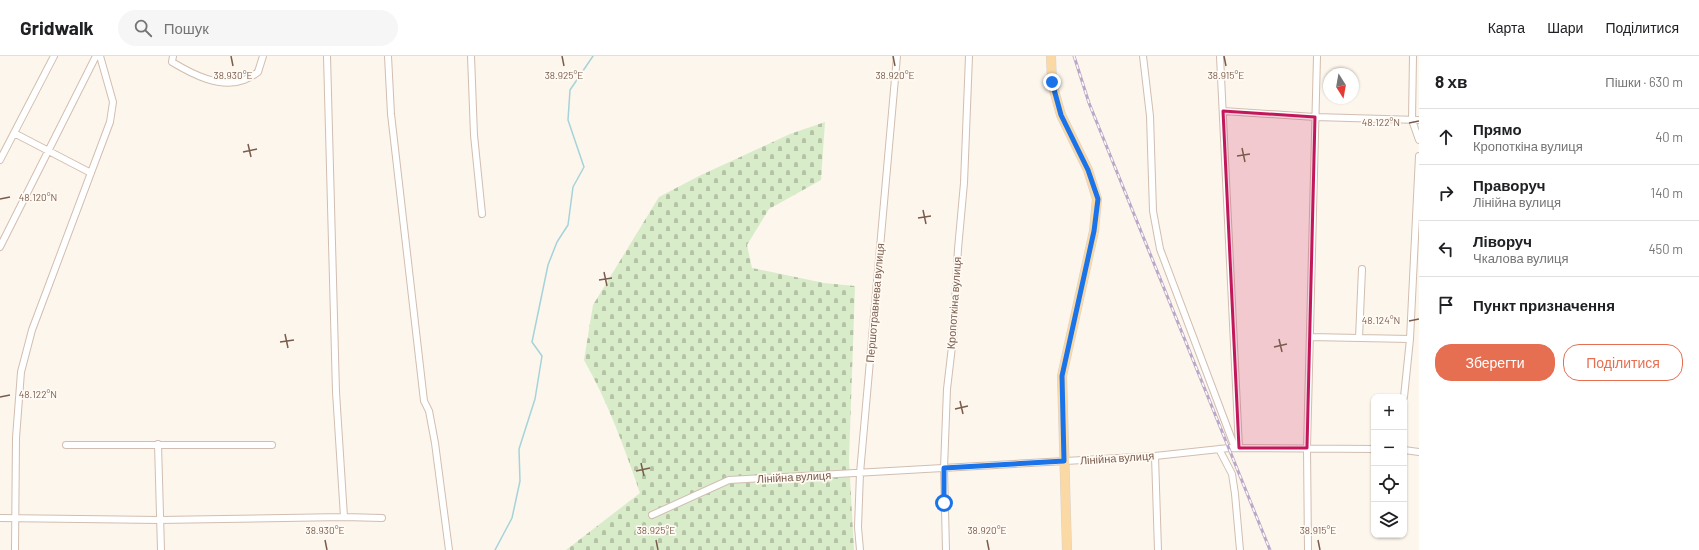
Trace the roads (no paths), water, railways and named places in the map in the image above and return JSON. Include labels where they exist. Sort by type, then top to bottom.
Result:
[{"type":"main road","points":[[1051,56],[1052,82],[1061,115],[1088,170],[1098,199],[1094,231],[1062,376],[1068,550]]},
{"type":"street","points":[[0,160],[54,56]]},
{"type":"street","points":[[0,247],[96,56]]},
{"type":"street","points":[[15,550],[16,438],[21,372],[32,330],[110,122],[113,102],[100,56]]},
{"type":"street","points":[[173,56],[172,62],[191,74],[222,82],[244,80],[258,72],[263,56]]},
{"type":"street","points":[[327,56],[336,384],[344,517]]},
{"type":"street","points":[[388,56],[391,114],[424,401],[429,411],[435,443],[449,550]]},
{"type":"street","points":[[471,56],[474,135],[482,214]]},
{"type":"street","name":"Першотравнева вулиця","points":[[860,550],[858,526],[860,473],[897,56]]},
{"type":"street","name":"Кропоткіна вулиця","points":[[946,550],[944,468],[947,390],[953,338],[958,248],[965,166],[969,56]]},
{"type":"street","points":[[1143,56],[1150,116],[1153,211],[1160,249],[1237,448]]},
{"type":"street","points":[[1220,56],[1237,448]]},
{"type":"street","points":[[1308,550],[1307,448],[1317,56]]},
{"type":"street","points":[[1413,56],[1416,120],[1419,140]]},
{"type":"street","points":[[1223,111],[1315,117],[1416,120]]},
{"type":"street","points":[[14,134],[91,173]]},
{"type":"street","points":[[1404,394],[1410,339],[1419,156]]},
{"type":"street","points":[[1359,338],[1362,269]]},
{"type":"street","points":[[1310,337],[1410,339]]},
{"type":"street","points":[[158,444],[161,550]]},
{"type":"street","points":[[66,445],[272,445]]},
{"type":"street","name":"Лінійна вулиця","points":[[652,515],[729,480],[1155,456],[1237,448],[1371,449]]},
{"type":"street","points":[[1219,449],[1232,474],[1236,494],[1240,550]]},
{"type":"street","points":[[1407,450],[1419,452]]},
{"type":"street","points":[[1155,456],[1158,550]]},
{"type":"street","points":[[0,518],[159,520],[344,517],[382,518]]},
{"type":"waterway","points":[[495,550],[512,518],[520,481],[519,449],[535,399],[542,356],[532,342],[548,265],[557,242],[568,225],[573,187],[584,167],[568,120],[570,90],[593,56]]},
{"type":"railway","points":[[1074,56],[1089,103],[1270,550]]}]
